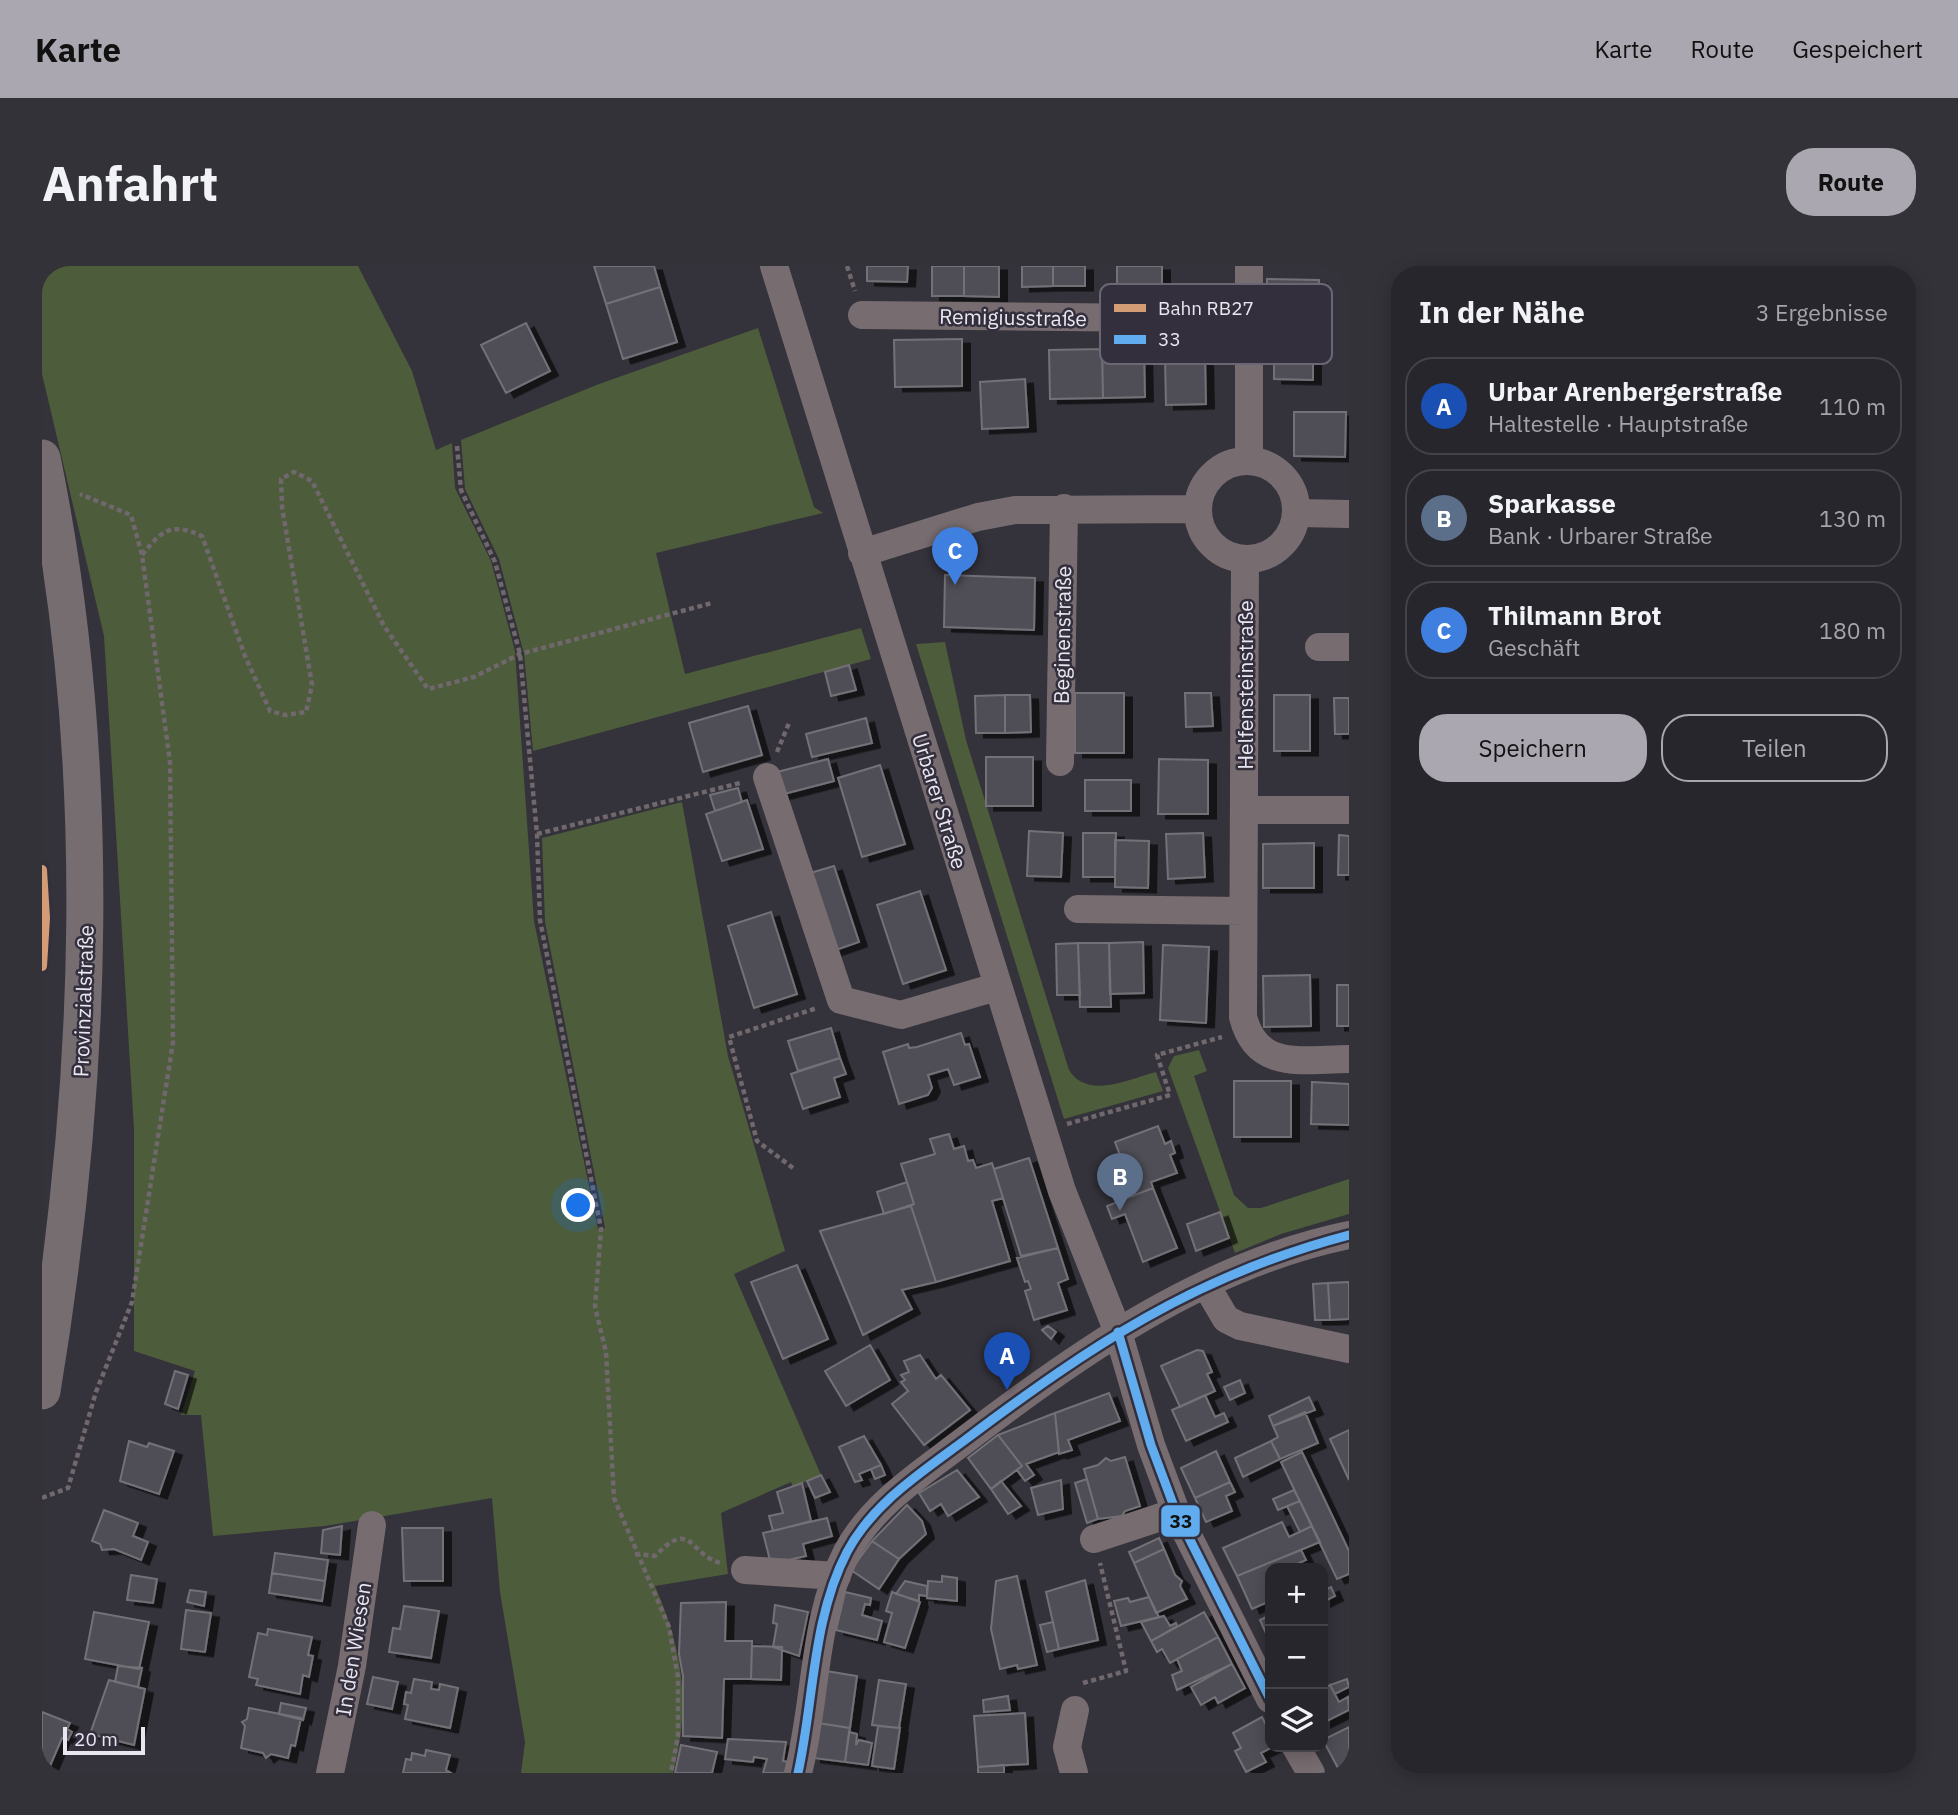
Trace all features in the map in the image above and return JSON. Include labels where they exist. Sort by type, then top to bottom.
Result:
[{"type":"main road","name":"Provinzialstraße","points":[[42,1391],[71,1197],[84,1007],[85,858],[68,609],[44,469]]},
{"type":"street","name":"Urbarer Straße","points":[[774,266],[996,986],[1075,1228],[1118,1332],[1151,1445],[1176,1512],[1265,1689]]},
{"type":"street","points":[[1249,266],[1249,284]]},
{"type":"street","name":"Remigiusstraße","points":[[862,315],[1100,317]]},
{"type":"street","points":[[1248,364],[1249,460]]},
{"type":"street","points":[[1249,460],[1265,463],[1289,483],[1297,513],[1293,528],[1275,552],[1261,558],[1245,560],[1223,553],[1206,538],[1199,525],[1197,509],[1207,480],[1226,466],[1249,460]]},
{"type":"street","name":"Beginenstraße","points":[[1060,762],[1064,508]]},
{"type":"street","points":[[862,554],[978,517],[1015,510],[1197,509]]},
{"type":"street","points":[[1297,513],[1349,514]]},
{"type":"street","name":"Helfensteinstraße","points":[[1245,560],[1243,1017],[1246,1031]]},
{"type":"street","points":[[1319,646],[1349,647]]},
{"type":"street","points":[[767,777],[853,1002],[901,1015],[996,986]]},
{"type":"street","points":[[1244,810],[1349,810]]},
{"type":"street","points":[[1078,909],[1243,911]]},
{"type":"street","points":[[1246,1031],[1259,1050],[1282,1059],[1349,1059]]},
{"type":"street","points":[[798,1773],[823,1627],[837,1576],[862,1529],[905,1486],[1021,1398],[1118,1332],[1206,1285],[1295,1250],[1349,1235]]},
{"type":"street","points":[[1206,1285],[1226,1319],[1240,1326],[1349,1349]]},
{"type":"street","points":[[1094,1539],[1176,1512]]},
{"type":"street","name":"In den Wiesen","points":[[330,1773],[352,1666],[372,1525]]},
{"type":"street","points":[[745,1570],[837,1576]]},
{"type":"street","points":[[1074,1773],[1067,1747],[1075,1710]]},
{"type":"street","points":[[1299,1752],[1311,1773]]},
{"type":"path","points":[[457,446],[461,490],[495,562],[520,654],[537,834],[540,920],[601,1228],[595,1307],[606,1352],[614,1498],[635,1554],[669,1627],[678,1677],[678,1736],[671,1773]]},
{"type":"path","points":[[42,1498],[68,1488],[96,1392],[132,1302],[173,1042],[170,762],[142,555],[131,514],[44,469]]},
{"type":"path","points":[[142,555],[160,533],[182,527],[202,536],[244,656],[270,711],[285,715],[306,712],[312,685],[282,498],[281,479],[294,472],[313,481],[384,626],[428,689],[474,677],[520,654],[712,603]]},
{"type":"path","points":[[537,834],[767,777],[789,723]]},
{"type":"path","points":[[793,1168],[757,1142],[729,1037],[853,1002]]},
{"type":"path","points":[[1043,1131],[1170,1095],[1157,1055],[1246,1031]]},
{"type":"path","points":[[1075,1710],[1082,1683],[1126,1671],[1094,1539]]},
{"type":"path","points":[[635,1554],[655,1556],[669,1542],[689,1540],[712,1560],[745,1570]]},
{"type":"green space","points":[[42,266],[358,266],[412,371],[436,450],[452,443],[455,488],[491,561],[515,651],[534,921],[598,1229],[605,1228],[545,922],[542,838],[682,802],[728,1056],[785,1251],[734,1274],[821,1475],[793,1487],[791,1482],[721,1513],[728,1574],[655,1586],[672,1633],[681,1678],[682,1724],[673,1773],[521,1773],[525,1742],[500,1592],[492,1498],[325,1526],[213,1536],[201,1415],[181,1415],[195,1371],[134,1351],[134,1130],[104,636],[42,374]]},
{"type":"green space","points":[[758,328],[814,507],[823,513],[656,553],[685,674],[861,628],[871,659],[533,751],[524,654],[499,559],[465,489],[461,440],[599,384]]},
{"type":"green space","points":[[945,642],[966,740],[1069,1070],[1077,1079],[1097,1086],[1156,1072],[1163,1091],[1064,1119],[916,644]]},
{"type":"green space","points":[[1199,1050],[1207,1071],[1194,1076],[1234,1195],[1248,1208],[1261,1208],[1349,1179],[1349,1214],[1281,1234],[1235,1253],[1168,1068],[1174,1056]]},
{"type":"building","points":[[594,266],[654,266],[660,287],[606,304]]},
{"type":"building","points":[[867,266],[908,266],[907,282],[867,281]]},
{"type":"building","points":[[932,266],[964,266],[964,296],[932,296]]},
{"type":"building","points":[[964,266],[999,266],[999,297],[964,296]]},
{"type":"building","points":[[1022,266],[1053,266],[1053,286],[1022,287]]},
{"type":"building","points":[[1053,266],[1085,266],[1085,286],[1053,286]]},
{"type":"building","points":[[1117,266],[1162,266],[1162,284],[1117,284]]},
{"type":"building","points":[[1267,279],[1319,280],[1319,284],[1267,284]]},
{"type":"building","points":[[660,287],[677,342],[623,359],[606,304]]},
{"type":"building","points":[[526,323],[550,371],[506,393],[481,345]]},
{"type":"building","points":[[962,339],[962,386],[895,387],[894,340]]},
{"type":"building","points":[[1100,349],[1103,398],[1050,399],[1049,350]]},
{"type":"building","points":[[1102,364],[1144,364],[1145,397],[1103,398]]},
{"type":"building","points":[[1165,364],[1205,364],[1206,404],[1166,405]]},
{"type":"building","points":[[1274,364],[1313,364],[1313,380],[1274,379]]},
{"type":"building","points":[[1025,379],[1028,427],[982,429],[980,382]]},
{"type":"building","points":[[1294,412],[1346,412],[1345,457],[1294,456]]},
{"type":"building","points":[[945,575],[1035,578],[1034,630],[944,627]]},
{"type":"building","points":[[849,665],[856,690],[831,696],[825,672]]},
{"type":"building","points":[[1075,693],[1124,693],[1124,753],[1075,753]]},
{"type":"building","points":[[1185,693],[1211,693],[1213,726],[1186,727]]},
{"type":"building","points":[[1005,695],[1005,733],[976,733],[975,696]]},
{"type":"building","points":[[1005,695],[1030,695],[1031,732],[1005,733]]},
{"type":"building","points":[[1274,695],[1310,695],[1310,751],[1274,751]]},
{"type":"building","points":[[1334,698],[1349,698],[1349,734],[1335,734]]},
{"type":"building","points":[[748,706],[762,755],[703,772],[689,723]]},
{"type":"building","points":[[866,718],[872,743],[812,757],[806,734]]},
{"type":"building","points":[[986,757],[1033,757],[1033,806],[986,806]]},
{"type":"building","points":[[828,759],[834,781],[780,795],[773,773]]},
{"type":"building","points":[[1159,759],[1208,760],[1208,814],[1158,814]]},
{"type":"building","points":[[880,765],[905,844],[862,857],[838,778]]},
{"type":"building","points":[[1085,780],[1131,780],[1131,811],[1085,811]]},
{"type":"building","points":[[738,788],[742,802],[715,811],[710,795]]},
{"type":"building","points":[[747,800],[763,849],[722,861],[706,814]]},
{"type":"building","points":[[1029,831],[1063,833],[1061,877],[1027,876]]},
{"type":"building","points":[[1083,833],[1116,833],[1115,877],[1083,877]]},
{"type":"building","points":[[1203,833],[1205,877],[1168,879],[1166,834]]},
{"type":"building","points":[[1339,835],[1349,836],[1349,875],[1338,875]]},
{"type":"building","points":[[1115,840],[1149,841],[1148,888],[1115,887]]},
{"type":"building","points":[[1314,843],[1314,888],[1263,888],[1263,844]]},
{"type":"building","points":[[834,866],[859,942],[833,951],[807,874]]},
{"type":"building","points":[[920,891],[946,970],[903,984],[877,905]]},
{"type":"building","points":[[771,912],[797,994],[754,1008],[728,926]]},
{"type":"building","points":[[1143,942],[1144,993],[1110,994],[1109,943]]},
{"type":"building","points":[[1078,943],[1080,995],[1057,995],[1056,944]]},
{"type":"building","points":[[1078,943],[1109,943],[1111,1007],[1080,1007]]},
{"type":"building","points":[[1163,945],[1209,947],[1206,1023],[1160,1020]]},
{"type":"building","points":[[1310,975],[1311,1026],[1264,1027],[1263,976]]},
{"type":"building","points":[[1337,985],[1349,985],[1349,1026],[1337,1026]]},
{"type":"building","points":[[831,1028],[840,1058],[798,1071],[788,1041]]},
{"type":"building","points":[[961,1033],[965,1045],[969,1044],[980,1077],[954,1085],[948,1069],[928,1075],[932,1088],[928,1095],[899,1104],[883,1052],[908,1044],[909,1048],[917,1047]]},
{"type":"building","points":[[840,1058],[846,1074],[834,1078],[840,1097],[803,1109],[791,1074]]},
{"type":"building","points":[[1234,1081],[1291,1081],[1291,1137],[1234,1137]]},
{"type":"building","points":[[1312,1082],[1349,1084],[1349,1125],[1311,1124]]},
{"type":"building","points":[[1158,1126],[1165,1144],[1171,1141],[1175,1153],[1170,1155],[1177,1173],[1151,1182],[1153,1188],[1135,1195],[1115,1142]]},
{"type":"building","points":[[949,1134],[954,1149],[964,1146],[968,1161],[973,1160],[976,1168],[992,1163],[1003,1198],[992,1201],[1010,1261],[936,1282],[911,1206],[914,1204],[901,1164],[935,1154],[930,1139]]},
{"type":"building","points":[[1029,1158],[1058,1248],[1021,1256],[994,1169]]},
{"type":"building","points":[[907,1182],[914,1204],[884,1214],[877,1192]]},
{"type":"building","points":[[1153,1188],[1177,1248],[1143,1262],[1125,1214],[1112,1219],[1107,1206]]},
{"type":"building","points":[[911,1206],[936,1282],[902,1290],[912,1309],[863,1335],[820,1231]]},
{"type":"building","points":[[1220,1212],[1229,1238],[1196,1251],[1187,1224]]},
{"type":"building","points":[[1058,1248],[1068,1279],[1058,1283],[1067,1310],[1034,1320],[1025,1291],[1031,1289],[1028,1281],[1025,1282],[1017,1258]]},
{"type":"building","points":[[797,1265],[828,1339],[783,1359],[751,1282]]},
{"type":"building","points":[[1349,1282],[1349,1319],[1330,1320],[1328,1283]]},
{"type":"building","points":[[1328,1283],[1330,1320],[1315,1320],[1313,1284]]},
{"type":"building","points":[[1048,1326],[1056,1332],[1051,1339],[1042,1330]]},
{"type":"building","points":[[870,1345],[890,1380],[846,1406],[825,1371]]},
{"type":"building","points":[[1197,1350],[1203,1351],[1212,1372],[1207,1374],[1215,1391],[1180,1407],[1161,1366]]},
{"type":"building","points":[[920,1355],[936,1379],[941,1375],[970,1410],[924,1445],[892,1404],[908,1391],[901,1382],[905,1380],[901,1375],[909,1372],[904,1361]]},
{"type":"building","points":[[175,1371],[188,1375],[178,1409],[165,1404]]},
{"type":"building","points":[[1240,1380],[1245,1393],[1230,1400],[1224,1387]]},
{"type":"building","points":[[1109,1393],[1120,1421],[1068,1440],[1072,1450],[1059,1454],[1055,1413]]},
{"type":"building","points":[[1205,1395],[1215,1417],[1224,1413],[1228,1422],[1186,1441],[1172,1410]]},
{"type":"building","points":[[1309,1397],[1315,1410],[1273,1426],[1269,1416]]},
{"type":"building","points":[[1305,1412],[1318,1443],[1280,1459],[1271,1441],[1278,1437],[1273,1426]]},
{"type":"building","points":[[1055,1413],[1059,1452],[1026,1464],[1034,1475],[1025,1481],[1017,1470],[1022,1466],[998,1435]]},
{"type":"building","points":[[1349,1430],[1349,1480],[1330,1439]]},
{"type":"building","points":[[998,1435],[1022,1466],[991,1489],[968,1458]]},
{"type":"building","points":[[864,1436],[881,1465],[859,1474],[862,1480],[855,1482],[839,1447]]},
{"type":"building","points":[[129,1441],[147,1447],[149,1443],[174,1451],[159,1494],[120,1481]]},
{"type":"building","points":[[1271,1441],[1280,1459],[1243,1477],[1235,1458]]},
{"type":"building","points":[[1216,1451],[1230,1482],[1195,1498],[1181,1468]]},
{"type":"building","points":[[1302,1452],[1349,1551],[1349,1574],[1337,1579],[1281,1462]]},
{"type":"building","points":[[1125,1457],[1140,1506],[1125,1511],[1122,1516],[1098,1519],[1084,1469],[1098,1465],[1106,1458],[1111,1461]]},
{"type":"building","points":[[881,1465],[885,1475],[875,1479],[871,1469]]},
{"type":"building","points":[[957,1470],[979,1497],[948,1516],[941,1504],[930,1511],[919,1493]]},
{"type":"building","points":[[821,1475],[830,1492],[815,1498],[807,1481]]},
{"type":"building","points":[[1087,1479],[1098,1519],[1087,1523],[1075,1483]]},
{"type":"building","points":[[1061,1480],[1063,1509],[1038,1515],[1031,1488]]},
{"type":"building","points":[[1001,1481],[1021,1506],[1008,1514],[991,1489]]},
{"type":"building","points":[[1230,1482],[1235,1492],[1226,1496],[1232,1511],[1206,1522],[1195,1498]]},
{"type":"building","points":[[802,1483],[811,1521],[773,1531],[769,1516],[783,1513],[777,1492]]},
{"type":"building","points":[[1294,1490],[1300,1501],[1278,1510],[1273,1499]]},
{"type":"building","points":[[1300,1501],[1312,1526],[1300,1532],[1287,1506]]},
{"type":"building","points":[[907,1505],[922,1521],[926,1534],[899,1559],[872,1541]]},
{"type":"building","points":[[104,1510],[138,1523],[133,1536],[148,1542],[141,1560],[114,1549],[102,1550],[100,1544],[92,1541]]},
{"type":"building","points":[[827,1518],[832,1536],[803,1544],[806,1556],[771,1564],[763,1533]]},
{"type":"building","points":[[1282,1522],[1289,1537],[1312,1526],[1320,1542],[1237,1576],[1223,1548]]},
{"type":"building","points":[[342,1526],[340,1555],[321,1553],[323,1530]]},
{"type":"building","points":[[402,1528],[443,1528],[443,1581],[404,1581]]},
{"type":"building","points":[[1159,1538],[1164,1549],[1134,1563],[1129,1552]]},
{"type":"building","points":[[872,1541],[899,1559],[879,1589],[851,1570]]},
{"type":"building","points":[[1164,1549],[1175,1575],[1182,1581],[1180,1586],[1187,1599],[1156,1613],[1134,1563]]},
{"type":"building","points":[[1301,1550],[1306,1560],[1299,1563],[1269,1563]]},
{"type":"building","points":[[275,1553],[328,1560],[325,1581],[272,1573]]},
{"type":"building","points":[[1265,1565],[1265,1603],[1252,1609],[1237,1576]]},
{"type":"building","points":[[272,1573],[325,1581],[322,1601],[269,1593]]},
{"type":"building","points":[[131,1575],[157,1579],[153,1603],[127,1600]]},
{"type":"building","points":[[942,1576],[957,1578],[957,1601],[927,1598],[928,1581],[942,1582]]},
{"type":"building","points":[[1017,1576],[1037,1665],[1018,1669],[1017,1665],[1000,1669],[991,1629],[996,1581]]},
{"type":"building","points":[[1085,1580],[1098,1640],[1059,1649],[1046,1592]]},
{"type":"building","points":[[905,1581],[927,1586],[927,1596],[919,1595],[919,1601],[896,1594]]},
{"type":"building","points":[[1331,1587],[1335,1596],[1328,1600],[1328,1588]]},
{"type":"building","points":[[190,1590],[206,1592],[204,1606],[187,1602]]},
{"type":"building","points":[[845,1592],[871,1598],[870,1605],[865,1604],[862,1615],[882,1621],[877,1640],[836,1630]]},
{"type":"building","points":[[892,1592],[920,1602],[905,1648],[884,1642],[892,1613],[886,1611]]},
{"type":"building","points":[[1149,1597],[1159,1617],[1121,1626],[1114,1601],[1128,1598],[1130,1602]]},
{"type":"building","points":[[726,1602],[725,1641],[752,1641],[751,1679],[724,1679],[722,1738],[683,1736],[683,1676],[679,1654],[681,1603]]},
{"type":"building","points":[[775,1605],[808,1612],[799,1656],[773,1647],[777,1624],[773,1623]]},
{"type":"building","points":[[404,1606],[439,1611],[431,1658],[389,1652],[393,1628],[400,1629]]},
{"type":"building","points":[[186,1610],[211,1613],[205,1652],[181,1649]]},
{"type":"building","points":[[94,1612],[149,1622],[139,1669],[85,1659]]},
{"type":"building","points":[[1204,1612],[1218,1637],[1170,1663],[1162,1649],[1157,1652],[1151,1641]]},
{"type":"building","points":[[1164,1616],[1170,1626],[1176,1623],[1177,1626],[1151,1641],[1141,1622]]},
{"type":"building","points":[[1265,1618],[1265,1631],[1260,1620]]},
{"type":"building","points":[[1053,1622],[1059,1649],[1047,1652],[1040,1625]]},
{"type":"building","points":[[268,1629],[312,1637],[308,1655],[313,1656],[309,1677],[303,1675],[300,1694],[256,1685],[258,1679],[249,1677],[258,1633],[267,1635]]},
{"type":"building","points":[[1218,1637],[1232,1664],[1177,1690],[1172,1675],[1182,1671],[1177,1659]]},
{"type":"building","points":[[752,1646],[782,1647],[781,1680],[751,1679]]},
{"type":"building","points":[[1232,1664],[1245,1688],[1218,1703],[1215,1697],[1201,1705],[1191,1687]]},
{"type":"building","points":[[118,1666],[142,1668],[138,1687],[115,1682]]},
{"type":"building","points":[[826,1671],[857,1676],[850,1728],[818,1723]]},
{"type":"building","points":[[373,1677],[398,1682],[392,1709],[367,1704]]},
{"type":"building","points":[[414,1679],[432,1682],[431,1689],[439,1690],[440,1684],[458,1688],[450,1728],[405,1719],[408,1705],[404,1704],[406,1692],[411,1693]]},
{"type":"building","points":[[1347,1679],[1349,1687],[1335,1694],[1330,1685]]},
{"type":"building","points":[[109,1680],[145,1689],[134,1745],[90,1734]]},
{"type":"building","points":[[879,1680],[906,1684],[899,1728],[872,1725]]},
{"type":"building","points":[[1330,1685],[1339,1702],[1348,1697],[1349,1710],[1328,1720],[1328,1689]]},
{"type":"building","points":[[1008,1696],[1010,1710],[984,1712],[983,1700]]},
{"type":"building","points":[[281,1703],[306,1708],[303,1720],[279,1714]]},
{"type":"building","points":[[249,1708],[301,1718],[295,1746],[291,1745],[288,1758],[271,1754],[266,1758],[263,1753],[241,1748],[245,1726],[242,1722],[247,1719]]},
{"type":"building","points":[[42,1712],[70,1723],[67,1729],[72,1732],[68,1740],[62,1738],[47,1773],[42,1773]]},
{"type":"building","points":[[1025,1713],[1028,1764],[978,1767],[974,1716]]},
{"type":"building","points":[[1262,1717],[1265,1723],[1265,1751],[1261,1753],[1266,1762],[1246,1772],[1235,1751],[1241,1748],[1233,1733]]},
{"type":"building","points":[[818,1723],[850,1728],[845,1762],[813,1758]]},
{"type":"building","points":[[878,1726],[900,1728],[894,1769],[872,1766]]},
{"type":"building","points":[[1349,1727],[1349,1765],[1339,1770],[1328,1749],[1328,1738]]},
{"type":"building","points":[[849,1732],[857,1734],[856,1745],[859,1740],[872,1743],[868,1765],[845,1762]]},
{"type":"building","points":[[728,1739],[786,1742],[783,1761],[789,1762],[786,1773],[763,1773],[767,1759],[754,1757],[753,1762],[725,1759]]},
{"type":"building","points":[[681,1745],[717,1752],[712,1773],[675,1773]]},
{"type":"building","points":[[426,1750],[450,1755],[446,1770],[451,1773],[403,1773],[406,1759],[411,1760],[412,1753],[425,1756]]},
{"type":"building","points":[[1004,1765],[1004,1773],[978,1773],[978,1767]]},
{"type":"rail line","name":"RB27","points":[[42,870],[45,918],[42,966]]},
{"type":"transit line","name":"33","points":[[798,1773],[820,1632],[827,1605],[847,1552],[870,1518],[884,1503],[1056,1374],[1146,1317],[1242,1271],[1294,1251],[1349,1235]]},
{"type":"transit line","name":"33","points":[[1118,1332],[1151,1445],[1176,1512],[1265,1689]]},
{"type":"place","name":"Thilmann Brot","points":[[955,585]]},
{"type":"place","name":"Sparkasse","points":[[1120,1211]]},
{"type":"place","name":"Urbar Arenbergerstraße","points":[[1007,1390]]}]
